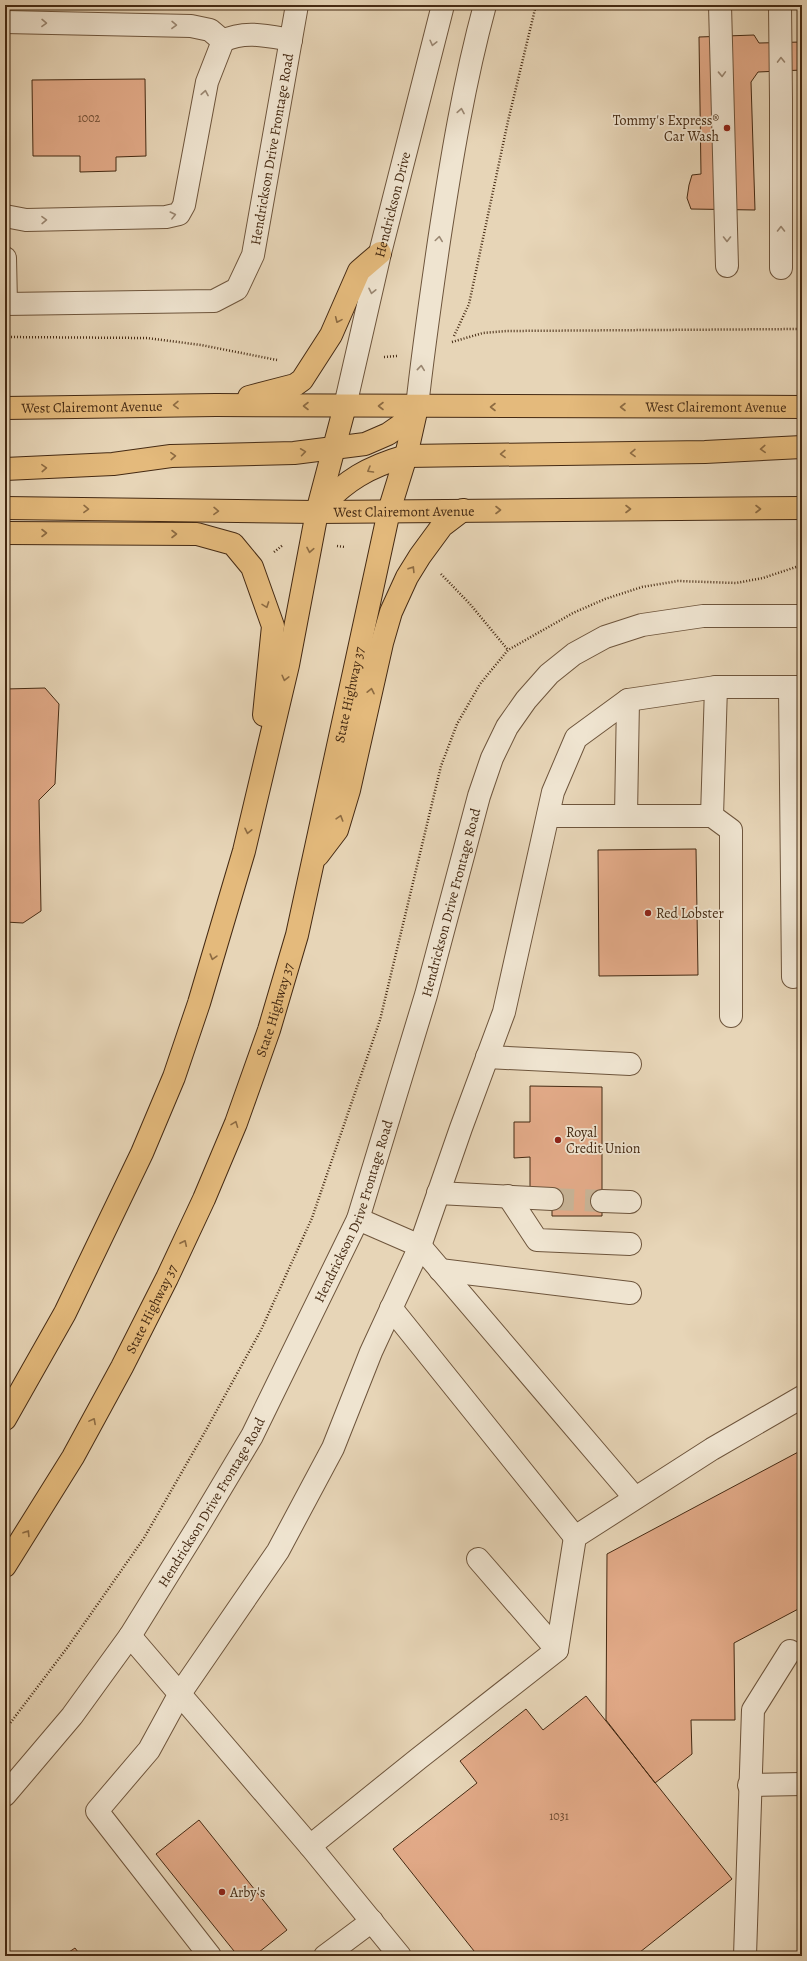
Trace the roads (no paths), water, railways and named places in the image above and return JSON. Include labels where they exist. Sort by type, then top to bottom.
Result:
[{"type":"main road","points":[[216,405],[276,391],[294,385],[302,380],[331,335],[359,271],[380,253]]},
{"type":"main road","name":"West Clairemont Avenue","points":[[5,408],[216,405],[417,407],[802,407]]},
{"type":"main road","points":[[5,1419],[65,1313],[142,1153],[171,1084],[199,1003],[244,851],[288,665],[317,512],[346,406]]},
{"type":"main road","points":[[5,469],[113,464],[172,456],[294,453],[365,444],[388,434],[401,425],[417,407]]},
{"type":"main road","name":"State Highway 37","points":[[5,1566],[73,1457],[168,1278],[204,1199],[236,1123],[269,1030],[297,935],[389,511],[406,456],[417,407]]},
{"type":"main road","points":[[317,512],[336,490],[379,464],[406,456],[705,452],[802,447]]},
{"type":"main road","name":"West Clairemont Avenue","points":[[5,508],[317,512],[802,508]]},
{"type":"main road","points":[[313,862],[337,830],[349,790],[382,642],[391,612],[407,577],[429,544],[442,526],[463,510]]},
{"type":"main road","points":[[5,533],[197,534],[233,544],[252,567],[273,626],[254,804]]},
{"type":"street","name":"Hendrickson Drive Frontage Road","points":[[6,304],[214,300],[237,289],[253,255],[297,5]]},
{"type":"street","name":"Hendrickson Drive","points":[[346,406],[380,253],[443,5]]},
{"type":"street","points":[[417,407],[423,351],[445,202],[470,60],[485,5]]},
{"type":"street","points":[[720,5],[727,266]]},
{"type":"street","points":[[780,5],[781,268]]},
{"type":"street","points":[[5,22],[192,26],[210,30],[222,41]]},
{"type":"street","points":[[5,216],[26,220],[166,217],[179,214],[184,206],[206,82],[222,41],[233,36],[258,34],[291,40]]},
{"type":"street","points":[[5,258],[6,304]]},
{"type":"street","name":"Hendrickson Drive Frontage Road","points":[[5,1795],[72,1716],[130,1636],[252,1436],[358,1219],[426,995],[479,796],[492,758],[506,727],[526,700],[549,674],[574,654],[605,637],[642,625],[703,616],[802,616]]},
{"type":"street","points":[[712,816],[716,687]]},
{"type":"street","points":[[210,1956],[97,1811],[149,1750],[179,1695],[278,1551],[333,1448],[371,1352],[420,1246],[504,1012],[554,792],[576,738],[628,700],[716,687],[796,687],[794,977]]},
{"type":"street","points":[[626,816],[628,700]]},
{"type":"street","points":[[548,816],[712,816],[731,830],[731,1016]]},
{"type":"street","points":[[487,1057],[630,1064]]},
{"type":"street","points":[[438,1193],[552,1199]]},
{"type":"street","points":[[508,1196],[538,1240],[630,1244]]},
{"type":"street","points":[[602,1200],[630,1202]]},
{"type":"street","points":[[358,1219],[420,1246],[635,1498]]},
{"type":"street","points":[[440,1270],[630,1293]]},
{"type":"street","points":[[310,1846],[418,1758],[557,1650],[575,1537],[391,1308]]},
{"type":"street","points":[[575,1537],[712,1449],[802,1397]]},
{"type":"street","points":[[478,1559],[557,1650]]},
{"type":"street","points":[[130,1636],[310,1846],[400,1956]]},
{"type":"street","points":[[745,1956],[753,1710],[790,1652]]},
{"type":"street","points":[[750,1785],[802,1784]]},
{"type":"street","points":[[325,1956],[372,1921]]},
{"type":"tunnel","points":[[552,1199],[602,1201]]},
{"type":"place","name":"Tommy's Express® Car Wash","points":[[727,128]]},
{"type":"place","name":"Red Lobster","points":[[648,913]]},
{"type":"place","name":"Royal Credit Union","points":[[558,1140]]},
{"type":"place","name":"Arby's","points":[[222,1892]]}]
